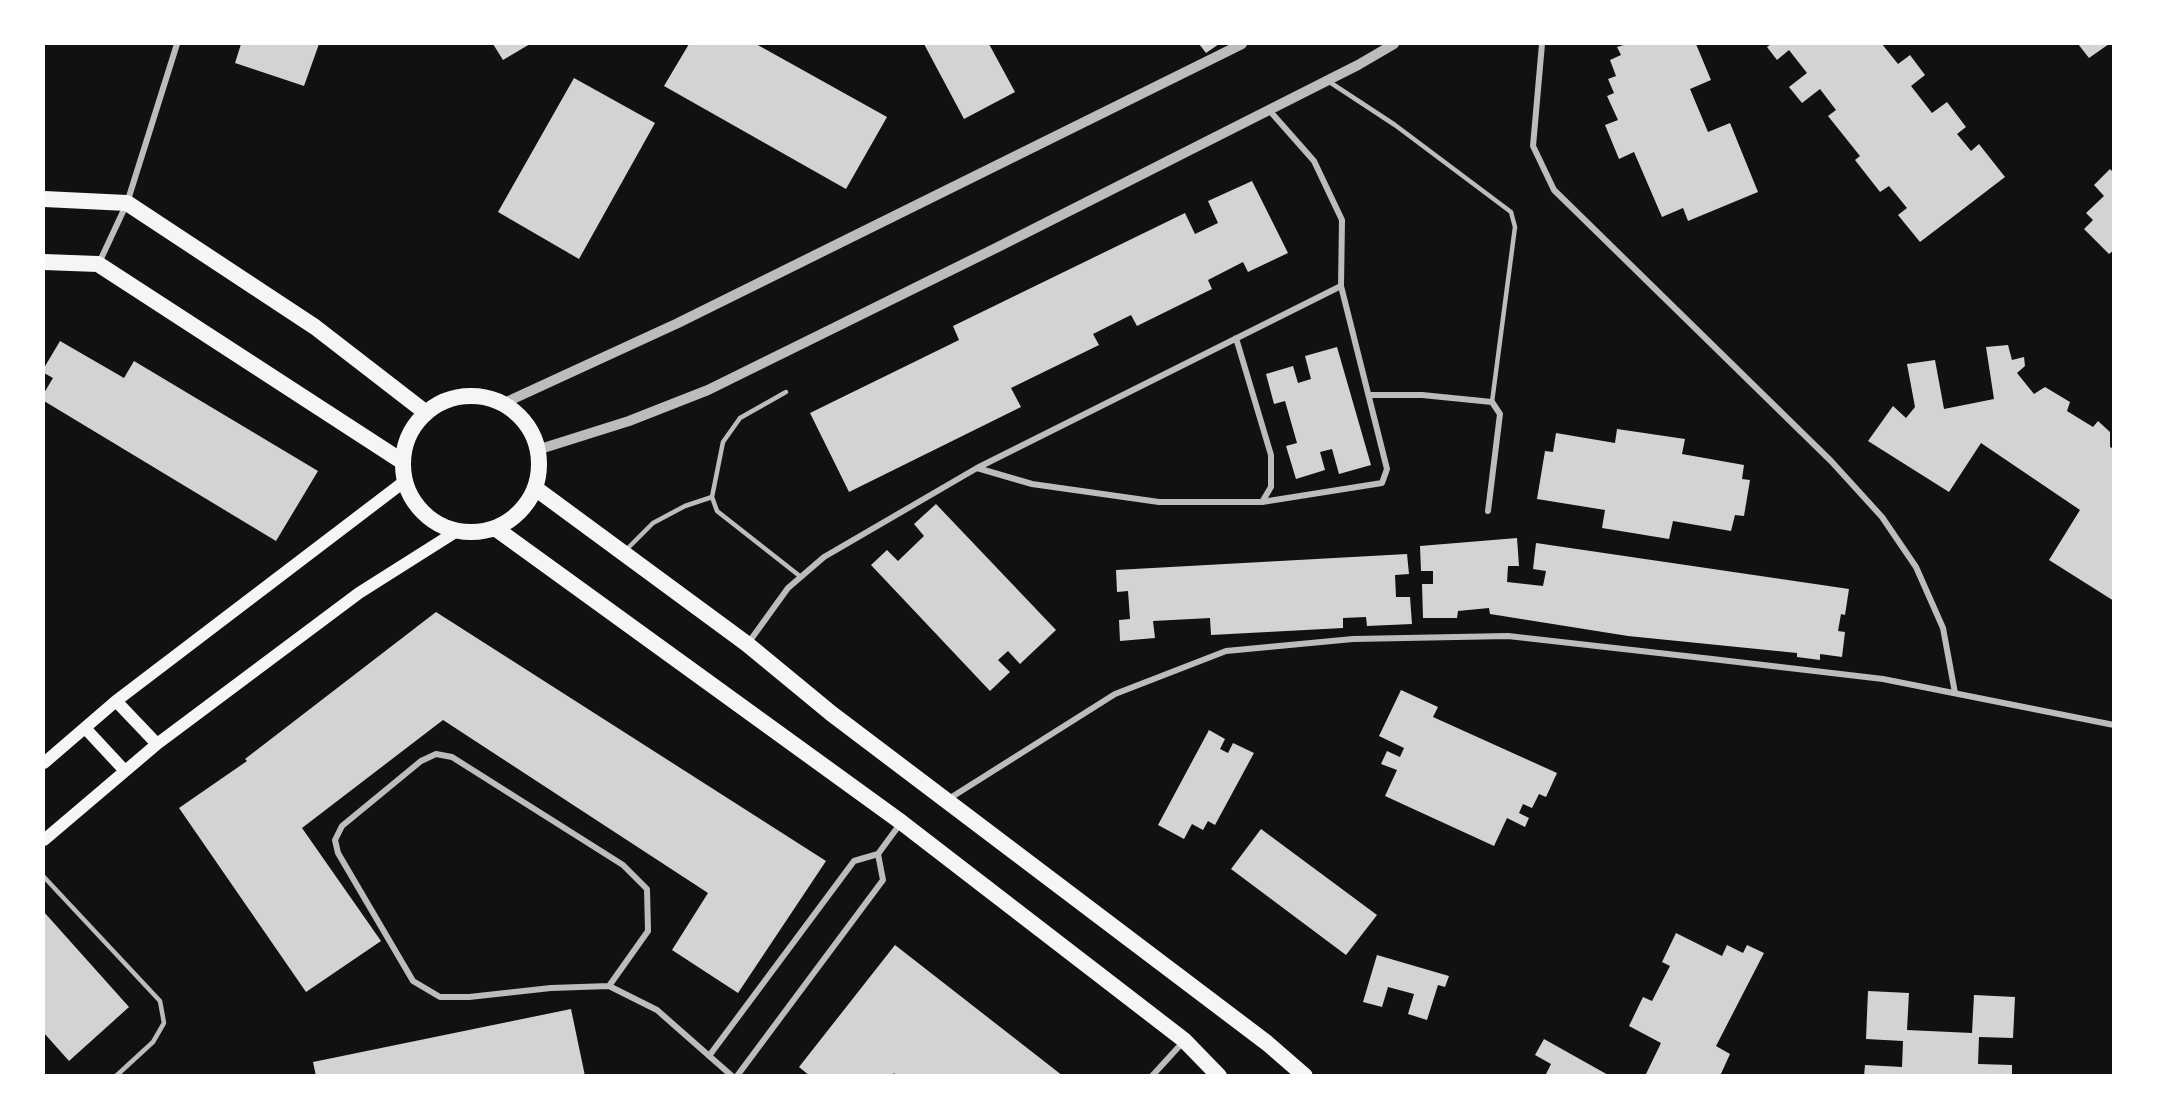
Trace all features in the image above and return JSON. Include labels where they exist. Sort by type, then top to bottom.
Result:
[{"type":"highway","points":[[44,199],[127,203],[315,327],[425,412]]},
{"type":"highway","points":[[44,262],[98,264],[403,462]]},
{"type":"highway","points":[[464,397],[484,398],[502,404],[519,416],[531,432],[537,450],[539,470],[535,488],[526,505],[512,519],[495,528],[477,532],[457,531],[423,514],[412,498],[405,481],[403,462],[406,444],[414,426],[425,412],[445,402],[464,397]]},
{"type":"highway","points":[[535,488],[747,644],[832,714],[1267,1043],[1305,1076]]},
{"type":"highway","points":[[495,528],[901,822],[1184,1040],[1219,1076]]},
{"type":"main road","points":[[44,763],[116,701],[405,481]]},
{"type":"main road","points":[[44,840],[157,744],[359,593],[457,531]]},
{"type":"main road","points":[[116,701],[157,744]]},
{"type":"main road","points":[[85,728],[125,771]]},
{"type":"street","points":[[98,264],[127,203],[177,44]]},
{"type":"street","points":[[502,404],[678,323],[1242,44]]},
{"type":"street","points":[[537,450],[629,421],[708,390],[1328,81],[1394,44]]},
{"type":"street","points":[[1542,44],[1533,146],[1554,190],[1822,453],[1882,517],[1916,567],[1943,628],[1955,693]]},
{"type":"street","points":[[977,468],[1032,484],[1158,502],[1262,502],[1382,483],[1387,469],[1341,286],[1342,220],[1314,161],[1269,110]]},
{"type":"street","points":[[747,644],[788,588],[824,557],[977,468],[1341,286]]},
{"type":"street","points":[[1236,338],[1271,455],[1271,487],[1262,502]]},
{"type":"street","points":[[1369,395],[1422,395],[1492,402],[1500,414],[1488,511]]},
{"type":"street","points":[[946,800],[1115,694],[1226,651],[1353,639],[1508,636],[1883,679],[2114,724]]},
{"type":"street","points":[[609,987],[648,931],[647,889],[623,864],[452,757],[436,754],[421,761],[342,826],[335,840],[338,853],[414,981],[431,992],[440,997],[469,997],[551,988],[609,987],[657,1010],[732,1076]]},
{"type":"street","points":[[709,1056],[854,861],[878,854],[901,822]]},
{"type":"street","points":[[737,1076],[883,880],[878,854]]},
{"type":"street","points":[[1152,1076],[1184,1040]]},
{"type":"lane","points":[[1328,81],[1395,124],[1511,212],[1515,227],[1492,402]]},
{"type":"lane","points":[[786,392],[740,418],[723,442],[712,497],[717,511],[801,577]]},
{"type":"lane","points":[[624,552],[653,523],[685,506],[712,497]]},
{"type":"lane","points":[[44,877],[160,1001],[164,1023],[153,1042],[116,1076]]},
{"type":"building","points":[[241,44],[319,44],[304,86],[235,63]]},
{"type":"building","points":[[493,44],[530,44],[503,60]]},
{"type":"building","points":[[689,44],[756,44],[887,117],[846,189],[664,86]]},
{"type":"building","points":[[924,44],[989,44],[1015,92],[964,119]]},
{"type":"building","points":[[1199,44],[1219,44],[1206,53]]},
{"type":"building","points":[[1627,44],[1696,44],[1711,80],[1690,89],[1708,132],[1730,123],[1758,192],[1688,221],[1683,208],[1662,217],[1634,152],[1619,159],[1605,125],[1618,120],[1607,96],[1614,93],[1608,79],[1616,76],[1610,60],[1621,55],[1617,47]]},
{"type":"building","points":[[1771,44],[1882,44],[1898,64],[1910,55],[1925,75],[1911,86],[1932,113],[1947,102],[1966,127],[1957,134],[1971,151],[1979,144],[2005,177],[1920,242],[1898,215],[1907,208],[1889,186],[1880,192],[1855,160],[1860,156],[1828,116],[1836,110],[1820,89],[1802,103],[1789,87],[1807,73],[1789,50],[1777,60],[1767,47]]},
{"type":"building","points":[[2078,44],[2109,44],[2089,58]]},
{"type":"building","points":[[574,78],[655,123],[579,259],[498,212]]},
{"type":"building","points":[[2110,169],[2114,173],[2114,250],[2109,254],[2084,229],[2093,220],[2086,213],[2104,196],[2094,185]]},
{"type":"building","points":[[1252,181],[1288,253],[1248,272],[1243,262],[1208,280],[1212,289],[1137,326],[1131,315],[1093,334],[1099,345],[1011,388],[1021,407],[849,492],[810,413],[959,340],[953,326],[1185,213],[1195,234],[1218,223],[1208,201]]},
{"type":"building","points":[[60,341],[124,378],[134,361],[318,471],[276,541],[44,401],[44,393],[53,378],[44,373],[44,368]]},
{"type":"building","points":[[2008,345],[2012,360],[2024,357],[2025,366],[2017,373],[2034,394],[2045,387],[2070,402],[2067,411],[2093,427],[2098,421],[2110,432],[2110,447],[2114,449],[2114,601],[2049,560],[2080,510],[1981,443],[1949,492],[1868,441],[1893,406],[1906,418],[1915,407],[1907,364],[1935,360],[1944,409],[1994,399],[1986,347]]},
{"type":"building","points":[[1337,347],[1371,465],[1339,474],[1332,449],[1320,452],[1325,470],[1296,479],[1286,446],[1297,443],[1285,401],[1274,404],[1266,374],[1293,366],[1298,383],[1311,379],[1305,356]]},
{"type":"building","points":[[1617,429],[1685,439],[1682,454],[1744,465],[1742,479],[1750,480],[1744,516],[1735,515],[1731,531],[1673,521],[1669,539],[1602,528],[1605,510],[1537,499],[1545,451],[1553,452],[1556,433],[1615,443]]},
{"type":"building","points":[[936,504],[1056,630],[1020,664],[1008,651],[998,660],[1010,672],[990,691],[871,565],[887,550],[898,561],[924,536],[914,524]]},
{"type":"building","points":[[1517,538],[1519,566],[1508,566],[1507,582],[1543,586],[1546,571],[1533,569],[1536,543],[1849,589],[1845,615],[1841,614],[1838,631],[1845,632],[1842,657],[1820,654],[1820,660],[1797,657],[1797,653],[1628,636],[1490,614],[1489,608],[1458,611],[1457,618],[1423,618],[1422,584],[1433,584],[1433,571],[1421,571],[1420,546]]},
{"type":"building","points":[[1407,554],[1409,574],[1395,575],[1396,597],[1410,597],[1412,624],[1367,626],[1366,617],[1343,618],[1343,628],[1211,635],[1210,618],[1153,621],[1155,638],[1120,641],[1119,620],[1130,619],[1128,591],[1117,592],[1116,570]]},
{"type":"building","points":[[436,612],[826,861],[738,993],[672,950],[708,893],[443,720],[302,828],[381,941],[306,992],[179,808],[247,761],[245,759]]},
{"type":"building","points":[[1401,690],[1438,707],[1433,717],[1557,773],[1546,797],[1539,794],[1532,808],[1523,804],[1519,813],[1529,818],[1525,827],[1507,818],[1494,846],[1385,796],[1397,770],[1381,764],[1387,751],[1400,757],[1404,748],[1379,736]]},
{"type":"building","points":[[1209,730],[1225,739],[1220,749],[1228,753],[1233,743],[1254,753],[1215,825],[1208,821],[1203,830],[1192,824],[1184,839],[1158,825]]},
{"type":"building","points":[[1261,829],[1377,915],[1346,955],[1231,869]]},
{"type":"building","points":[[44,912],[129,1007],[69,1061],[44,1033]]},
{"type":"building","points":[[1676,933],[1722,956],[1727,945],[1743,953],[1747,945],[1764,953],[1716,1046],[1730,1054],[1720,1076],[1645,1076],[1661,1043],[1629,1026],[1643,997],[1652,1001],[1670,966],[1662,962]]},
{"type":"building","points":[[895,945],[1063,1076],[897,1076],[894,1073],[892,1076],[810,1076],[799,1067]]},
{"type":"building","points":[[1377,955],[1449,976],[1445,987],[1438,985],[1427,1020],[1408,1014],[1414,994],[1388,987],[1382,1007],[1363,1002]]},
{"type":"building","points":[[1868,991],[1909,993],[1907,1030],[1972,1033],[1974,995],[2015,997],[2013,1038],[1979,1037],[1978,1064],[2012,1065],[2012,1076],[1864,1076],[1865,1065],[1902,1067],[1903,1041],[1866,1039]]},
{"type":"building","points":[[571,1009],[585,1076],[316,1076],[313,1062]]},
{"type":"building","points":[[1544,1039],[1610,1076],[1545,1076],[1551,1064],[1535,1055]]}]
